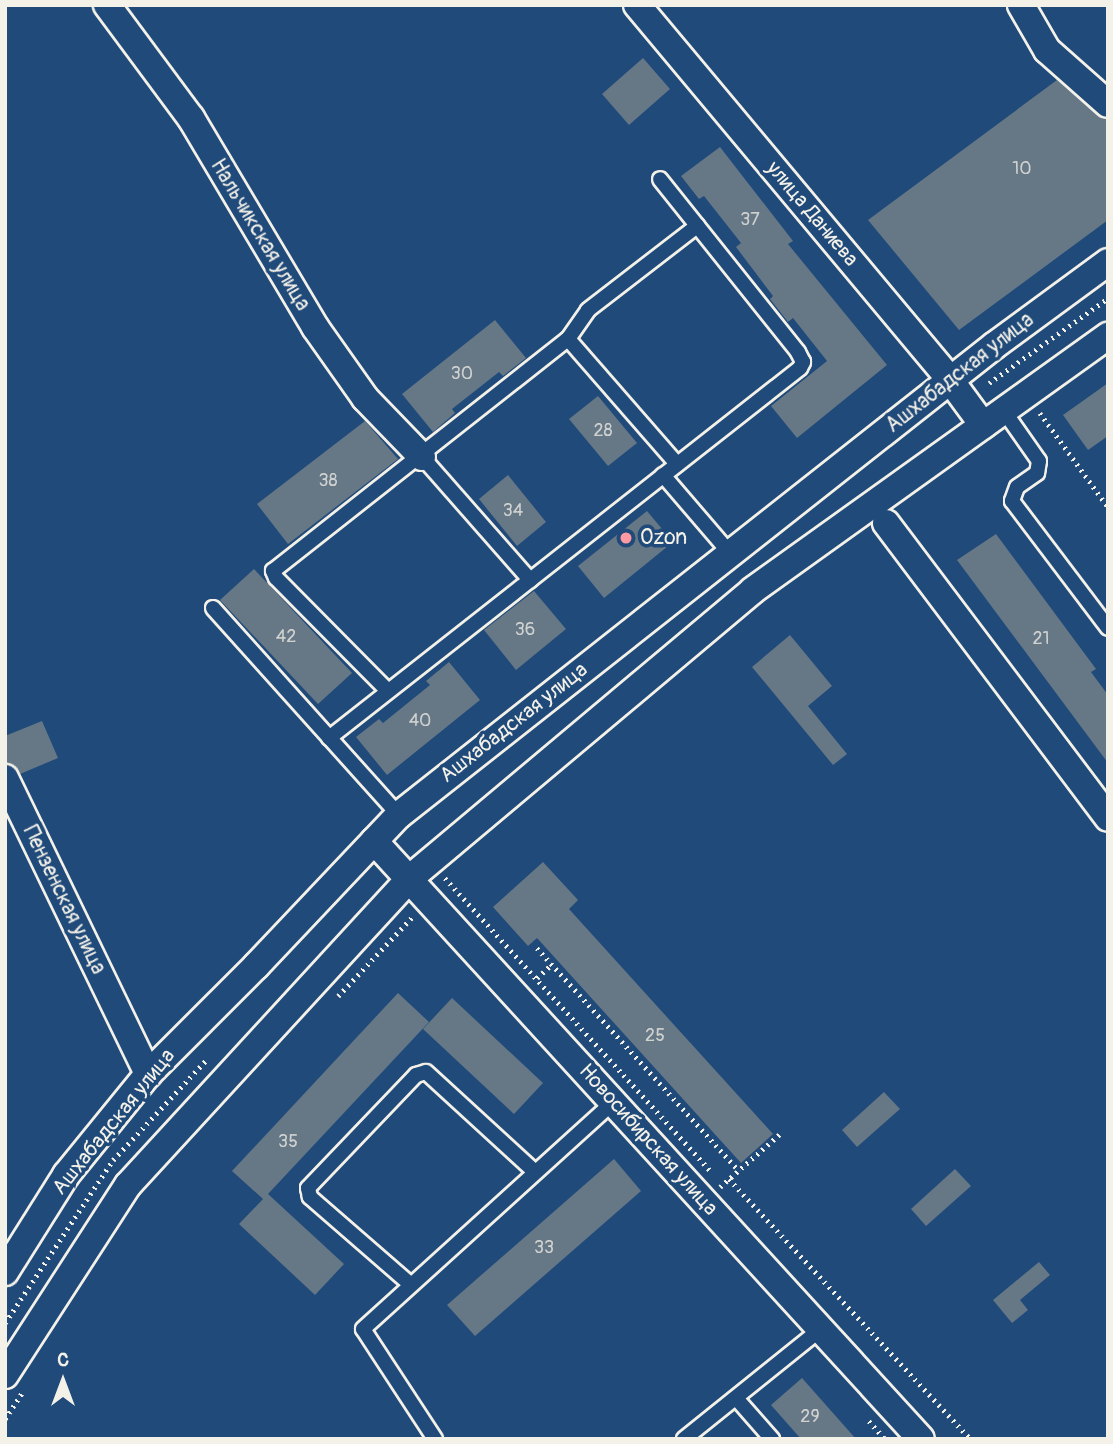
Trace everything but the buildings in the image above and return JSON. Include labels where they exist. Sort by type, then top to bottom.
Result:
[{"type":"street","name":"Нальчикская улица","points":[[107,5],[191,118],[315,327],[365,398],[422,457]]},
{"type":"street","name":"улица Даниева","points":[[638,5],[950,380],[1001,422]]},
{"type":"street","points":[[1021,5],[1047,50],[1108,104]]},
{"type":"street","name":"Ашхабадская улица","points":[[5,1272],[66,1175],[148,1074],[398,815],[729,552],[950,380],[1108,262]]},
{"type":"street","points":[[17,1379],[128,1185],[409,879],[753,590],[1001,422],[1108,336]]},
{"type":"street","points":[[887,523],[1108,818]]},
{"type":"street","name":"Пензенская улица","points":[[5,778],[148,1074]]},
{"type":"street","name":"Новосибирская улица","points":[[374,841],[921,1439]]},
{"type":"lane","points":[[329,738],[800,368],[803,362],[660,179]]},
{"type":"lane","points":[[388,691],[276,578],[273,571],[422,457],[568,339],[588,310],[697,226]]},
{"type":"lane","points":[[568,339],[677,464]]},
{"type":"lane","points":[[1001,422],[1039,461],[1037,473],[1017,487],[1012,500],[1108,628]]},
{"type":"lane","points":[[422,457],[530,580]]},
{"type":"lane","points":[[663,475],[729,552]]},
{"type":"lane","points":[[213,608],[398,815]]},
{"type":"lane","points":[[411,1284],[310,1197],[308,1188],[416,1075],[426,1072],[535,1172]]},
{"type":"lane","points":[[435,1439],[363,1329],[613,1102]]},
{"type":"lane","points":[[684,1439],[821,1329]]},
{"type":"lane","points":[[736,1398],[772,1439]]},
{"type":"path","points":[[1001,422],[1040,413],[1051,405]]},
{"type":"path","points":[[1040,413],[1108,508]]},
{"type":"path","points":[[430,862],[724,1184]]},
{"type":"path","points":[[329,1005],[458,872]]},
{"type":"path","points":[[537,948],[739,1171]]},
{"type":"path","points":[[537,978],[552,964]]},
{"type":"path","points":[[704,1201],[780,1134]]},
{"type":"path","points":[[729,1179],[971,1439]]},
{"type":"path","points":[[5,1419],[17,1379]]},
{"type":"place","name":"Ozon","points":[[626,538]]}]
